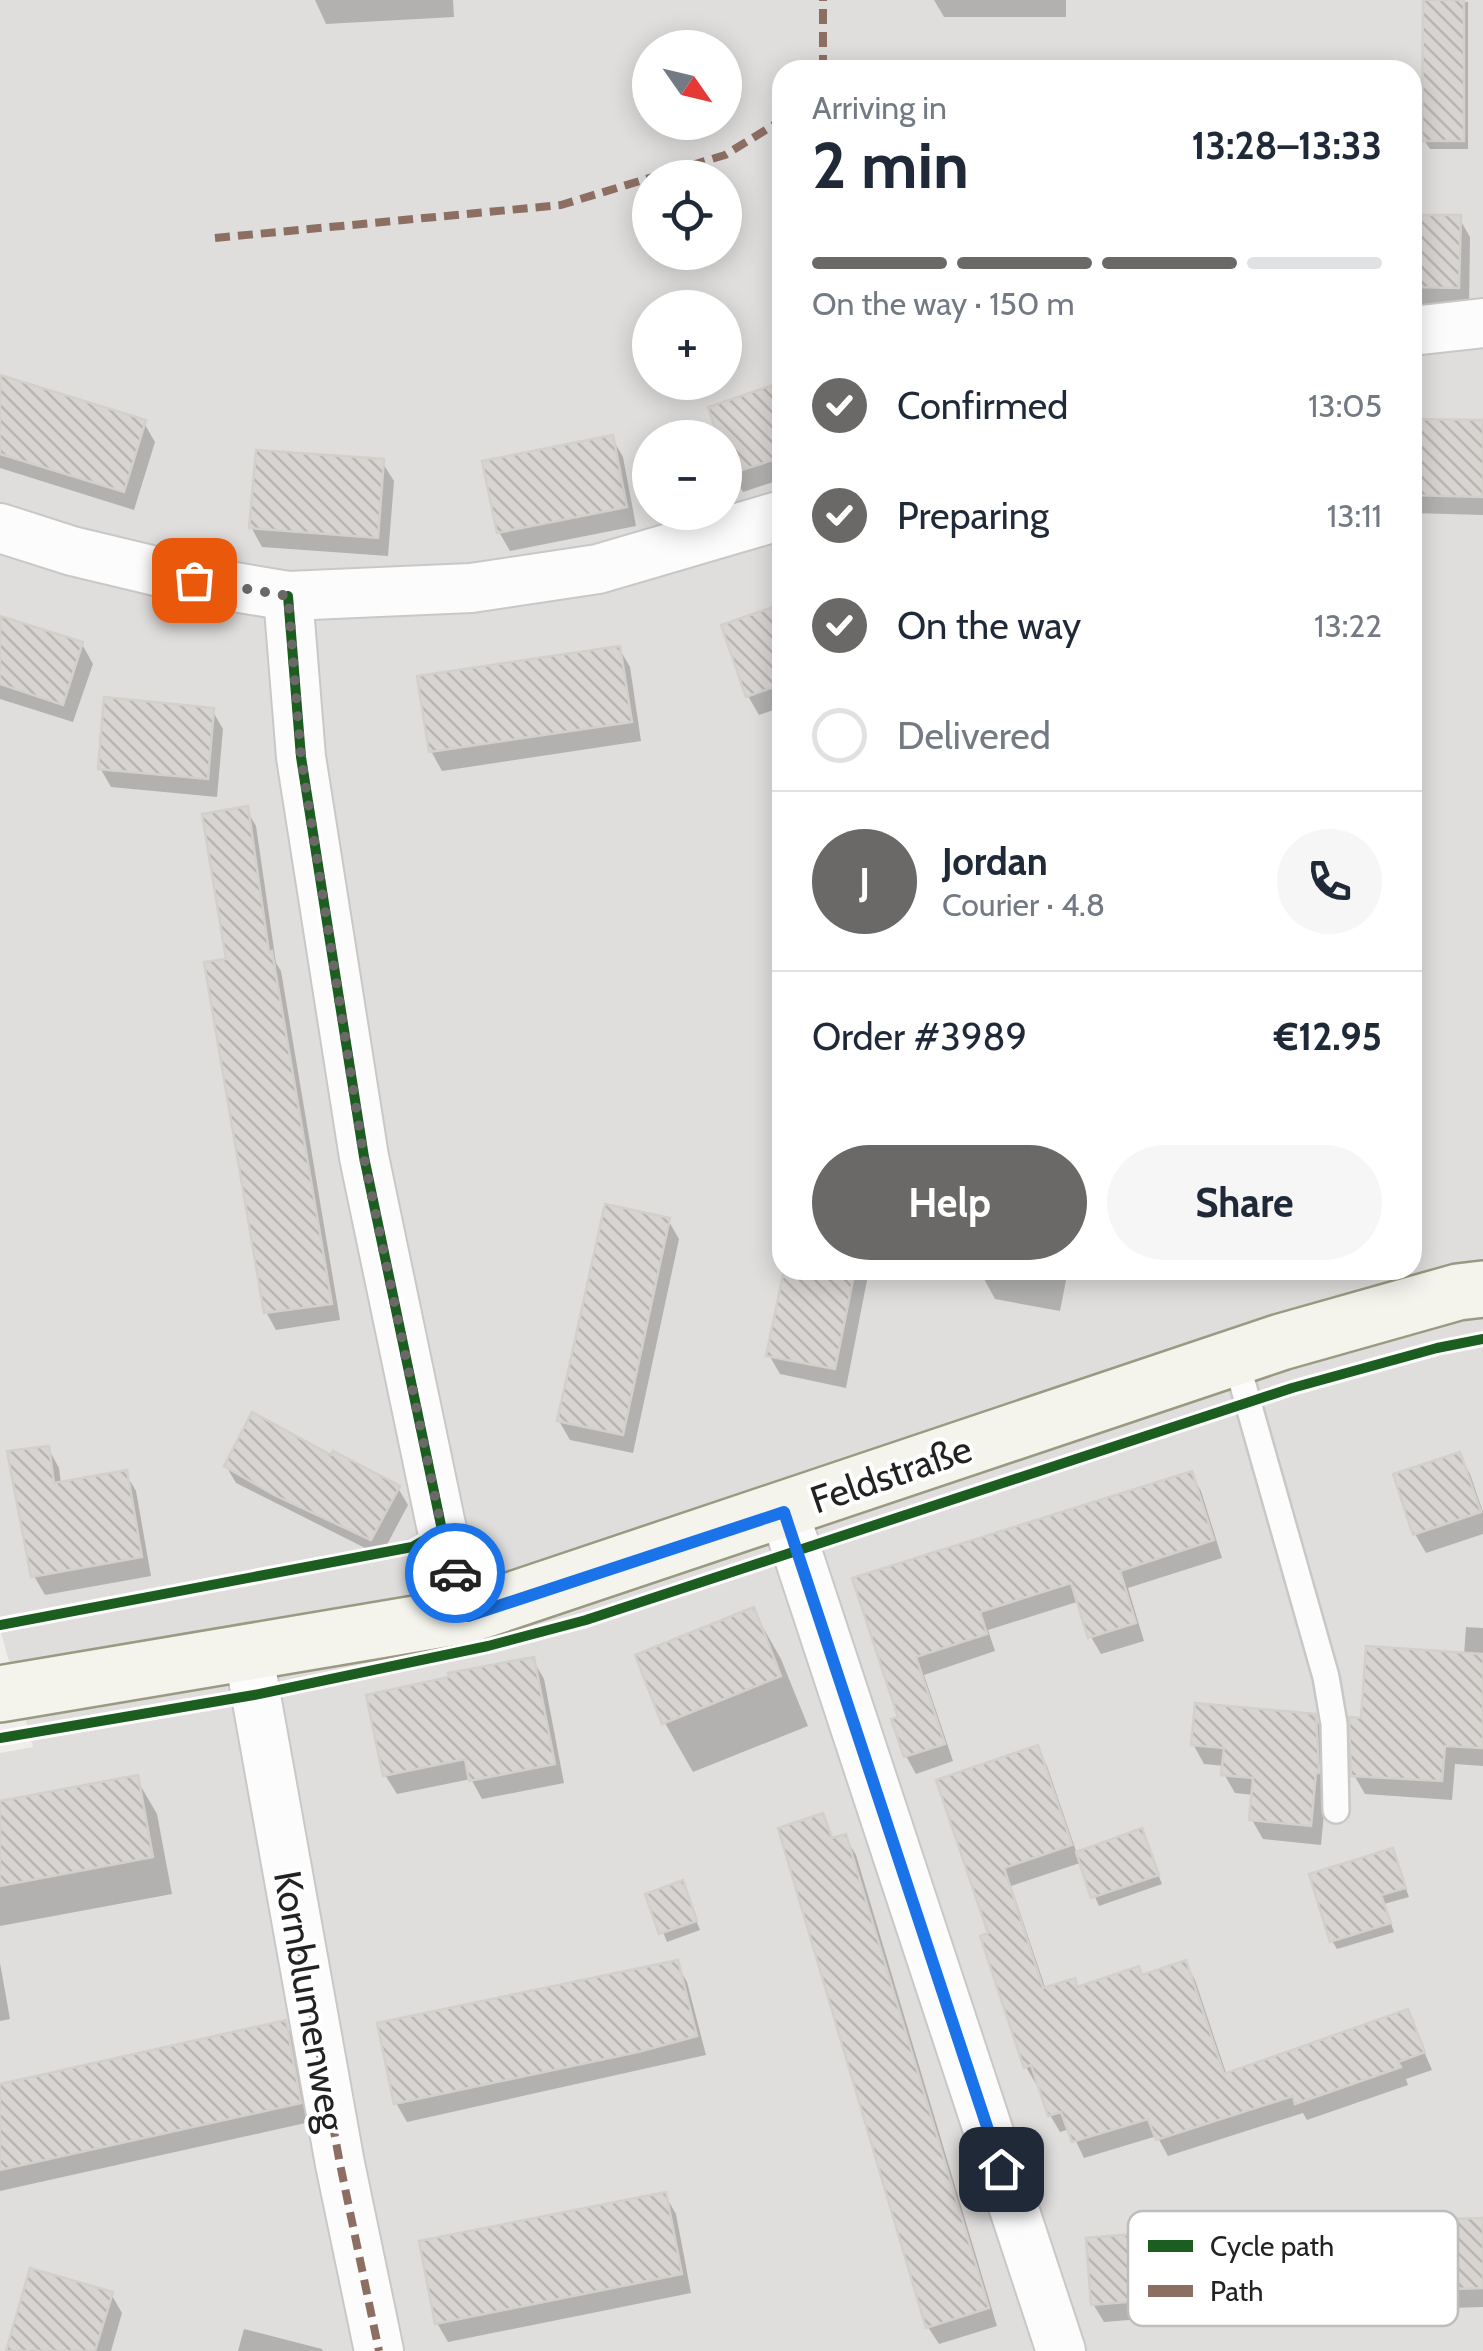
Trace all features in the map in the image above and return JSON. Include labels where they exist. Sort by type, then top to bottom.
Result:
[{"type":"main road","name":"Feldstraße","points":[[0,1694],[468,1616],[1236,1357],[1458,1292],[1483,1289]]},
{"type":"street","points":[[1422,330],[1483,322]]},
{"type":"street","points":[[0,528],[72,551],[176,576],[288,596],[471,588],[598,569],[772,518]]},
{"type":"street","points":[[288,596],[301,757],[364,1158],[442,1530],[468,1616]]},
{"type":"street","points":[[784,1512],[1061,2351]]},
{"type":"street","name":"Kornblumenweg","points":[[248,1650],[333,2127],[379,2351]]},
{"type":"lane","points":[[1236,1357],[1326,1677],[1334,1724],[1336,1810]]},
{"type":"shaded area","points":[[0,0],[1483,0],[1483,2351],[0,2351],[0,1753],[33,1747],[0,1629]]},
{"type":"building","points":[[1423,0],[1464,0],[1464,141],[1422,141]]},
{"type":"building","points":[[1422,215],[1461,215],[1459,288],[1422,287]]},
{"type":"building","points":[[0,375],[146,420],[124,492],[0,454]]},
{"type":"building","points":[[772,385],[772,460],[742,470],[742,420],[712,420],[708,407],[742,400],[742,396]]},
{"type":"building","points":[[1422,419],[1483,420],[1483,497],[1422,495]]},
{"type":"building","points":[[613,435],[627,507],[497,533],[482,461]]},
{"type":"building","points":[[256,450],[384,459],[378,538],[249,528]]},
{"type":"building","points":[[772,607],[772,688],[746,697],[721,625]]},
{"type":"building","points":[[0,616],[83,642],[63,705],[0,684]]},
{"type":"building","points":[[620,646],[632,722],[429,752],[417,676]]},
{"type":"building","points":[[104,697],[214,708],[208,779],[98,769]]},
{"type":"building","points":[[248,806],[269,952],[272,951],[332,1304],[264,1313],[204,962],[226,959],[202,814]]},
{"type":"building","points":[[605,1204],[670,1218],[623,1435],[557,1421]]},
{"type":"building","points":[[782,1280],[853,1280],[835,1369],[766,1356]]},
{"type":"building","points":[[252,1412],[331,1455],[333,1451],[400,1486],[371,1540],[274,1495],[224,1466]]},
{"type":"building","points":[[49,1446],[54,1483],[127,1470],[142,1557],[31,1577],[7,1451]]},
{"type":"building","points":[[1460,1452],[1481,1512],[1413,1535],[1393,1474]]},
{"type":"building","points":[[1192,1471],[1214,1540],[1120,1571],[1136,1623],[1088,1638],[1071,1583],[980,1612],[987,1634],[916,1657],[945,1744],[904,1757],[891,1719],[898,1717],[852,1578]]},
{"type":"building","points":[[754,1607],[781,1676],[662,1724],[635,1655]]},
{"type":"building","points":[[1366,1646],[1483,1654],[1483,1748],[1445,1746],[1442,1781],[1351,1776],[1349,1717],[1361,1718]]},
{"type":"building","points":[[534,1657],[555,1764],[469,1781],[465,1759],[383,1776],[366,1695],[449,1677],[448,1673]]},
{"type":"building","points":[[1195,1703],[1316,1714],[1319,1773],[1311,1826],[1249,1820],[1253,1778],[1221,1775],[1224,1748],[1191,1745]]},
{"type":"building","points":[[1038,1745],[1072,1845],[1004,1868],[1043,1988],[1075,1978],[1077,1987],[1139,1966],[1142,1975],[1186,1960],[1224,2074],[1408,2009],[1425,2052],[1398,2062],[1401,2067],[1295,2104],[1293,2096],[1156,2140],[1148,2119],[1072,2142],[1061,2112],[1048,2116],[1031,2065],[1024,2068],[980,1936],[988,1933],[936,1780]]},
{"type":"building","points":[[138,1775],[153,1857],[0,1886],[0,1801]]},
{"type":"building","points":[[823,1813],[832,1838],[846,1834],[989,2308],[926,2328],[778,1828]]},
{"type":"building","points":[[1142,1828],[1159,1875],[1091,1898],[1076,1852]]},
{"type":"building","points":[[1393,1848],[1406,1888],[1381,1895],[1391,1923],[1330,1942],[1309,1874]]},
{"type":"building","points":[[683,1880],[697,1921],[659,1934],[645,1894]]},
{"type":"building","points":[[678,1960],[697,2036],[394,2104],[377,2023]]},
{"type":"building","points":[[286,2020],[301,2103],[0,2170],[0,2084]]},
{"type":"building","points":[[666,2192],[682,2274],[435,2324],[419,2241]]},
{"type":"building","points":[[1483,2218],[1483,2288],[1458,2289],[1458,2219]]},
{"type":"building","points":[[1128,2235],[1128,2302],[1091,2305],[1086,2238]]},
{"type":"building","points":[[30,2268],[113,2292],[95,2351],[6,2351]]},
{"type":"marked path","points":[[823,0],[823,60]]},
{"type":"marked path","points":[[215,238],[561,205],[725,155],[772,126]]},
{"type":"marked path","points":[[299,1941],[379,2351]]},
{"type":"cycle path","points":[[288,596],[301,757],[364,1157],[442,1530],[468,1615]]},
{"type":"cycle path","points":[[0,1738],[254,1695],[488,1646],[586,1620],[1292,1388],[1483,1339]]},
{"type":"cycle path","points":[[0,1625],[412,1547],[442,1530]]},
{"type":"way so far","points":[[194,580],[288,596],[301,757],[364,1158],[442,1530],[455,1573]]},
{"type":"route","points":[[455,1573],[468,1616],[784,1512],[1001,2169]]}]
